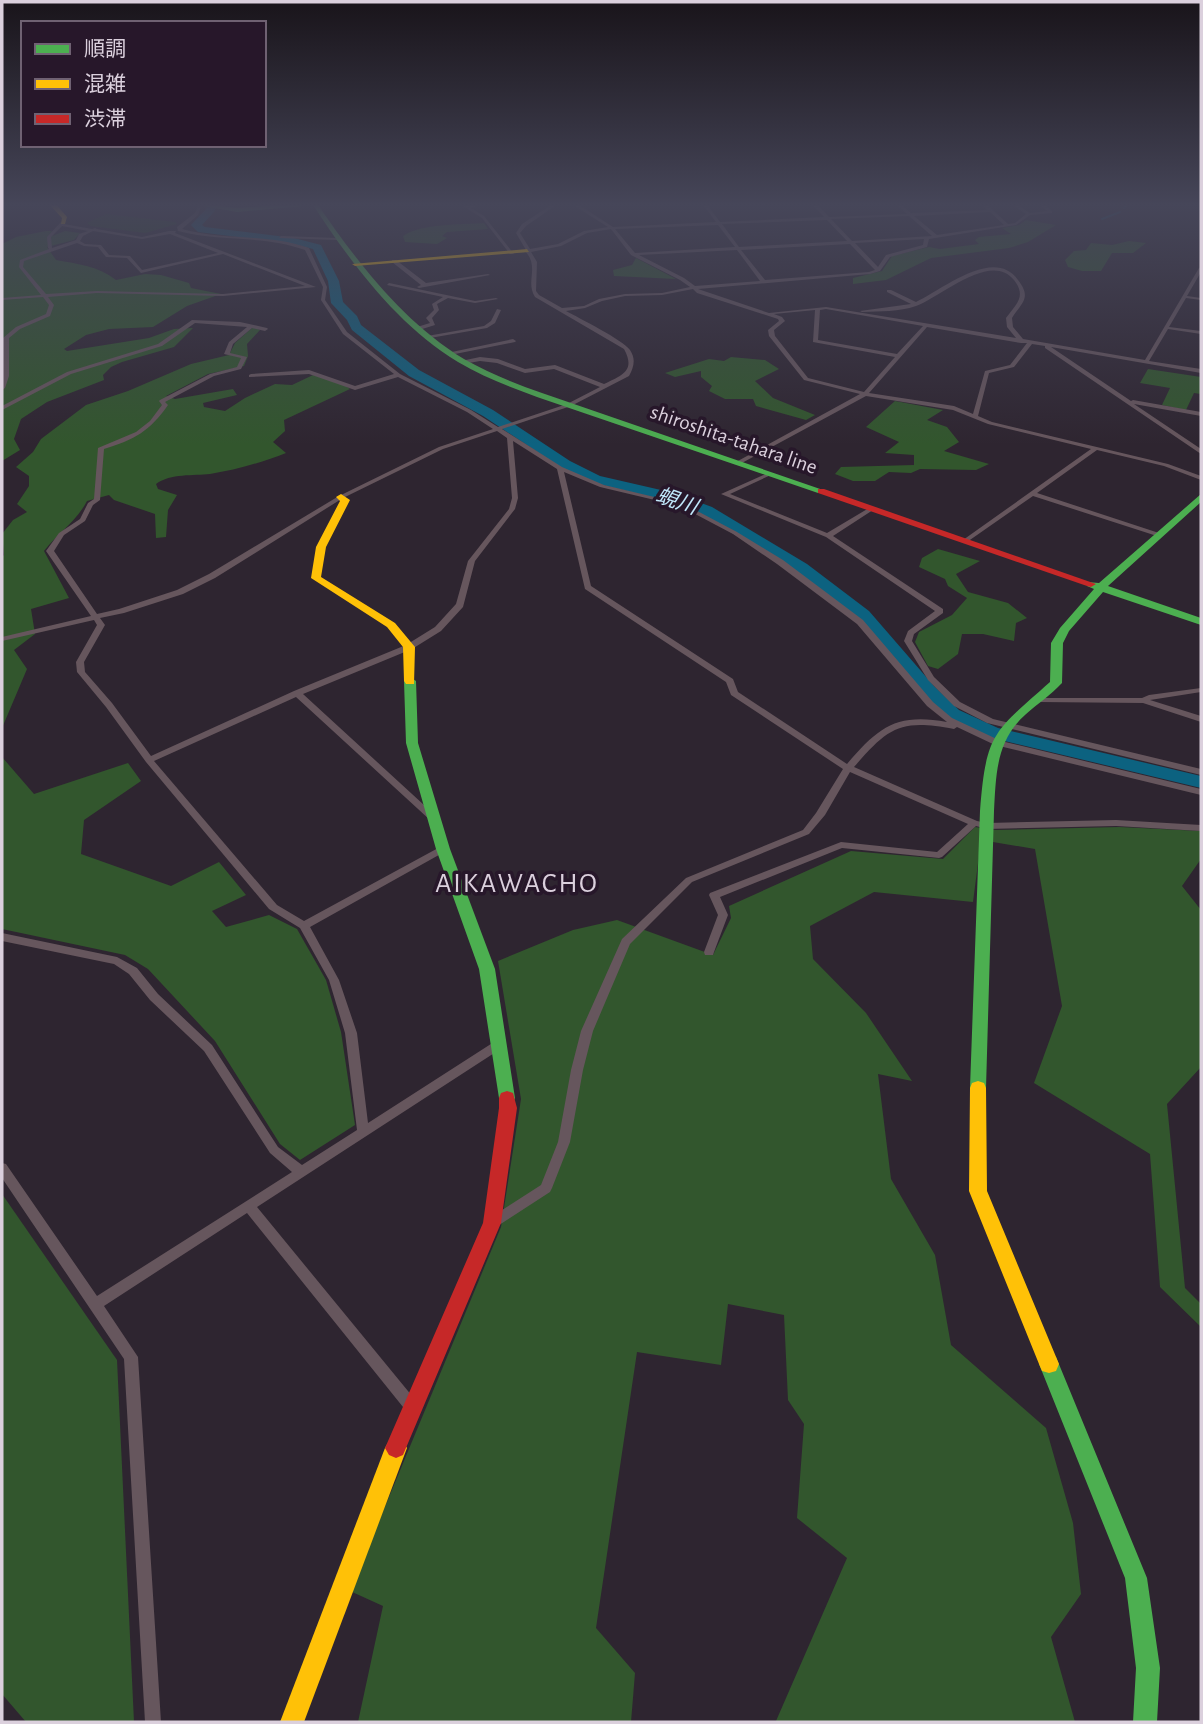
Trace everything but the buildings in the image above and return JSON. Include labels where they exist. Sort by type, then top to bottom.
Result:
[{"type":"street","points":[[2,388],[6,376],[6,338],[18,328],[48,316],[52,305],[36,283]]},
{"type":"street","points":[[2,299],[97,292],[223,295],[314,288],[302,283]]},
{"type":"street","points":[[324,283],[326,288],[323,300],[345,334],[398,374],[501,428],[510,438],[560,468],[602,486],[682,505],[746,540],[821,590],[860,622],[930,704],[965,728]]},
{"type":"street","points":[[383,285],[392,283]]},
{"type":"street","points":[[416,289],[430,283]]},
{"type":"street","points":[[2,639],[95,617],[180,592],[212,576],[341,497],[441,448],[569,405],[627,375],[633,366],[632,357],[626,348],[537,296],[534,283]]},
{"type":"street","points":[[687,283],[692,288],[782,321],[771,330],[772,336],[806,379],[865,394],[954,408],[990,423],[1166,465],[1201,478]]},
{"type":"street","points":[[560,310],[585,307],[601,300],[625,295],[662,294],[692,288],[757,283]]},
{"type":"street","points":[[850,312],[915,304],[954,283]]},
{"type":"street","points":[[1019,283],[1024,298],[1009,318],[1010,327],[1021,341]]},
{"type":"street","points":[[1146,362],[1193,283]]},
{"type":"street","points":[[383,285],[475,302],[496,299]]},
{"type":"street","name":"shiroshita-tahara line","points":[[383,285],[424,332],[450,353],[505,382],[1201,622]]},
{"type":"street","points":[[889,291],[915,304]]},
{"type":"street","points":[[424,332],[433,324],[429,318],[437,310],[434,304],[446,297]]},
{"type":"street","points":[[1186,297],[1201,299]]},
{"type":"street","points":[[767,314],[818,308],[850,312],[1201,371]]},
{"type":"street","points":[[818,308],[815,341],[897,356]]},
{"type":"street","points":[[424,332],[453,334],[485,327],[494,322],[499,310]]},
{"type":"street","points":[[2,408],[69,373],[160,345],[194,321],[265,329]]},
{"type":"street","points":[[738,463],[865,394],[926,325]]},
{"type":"street","points":[[250,327],[231,343],[227,354],[244,357],[239,368],[212,374],[162,401],[165,405],[152,425],[124,441],[101,448],[97,500],[90,504],[83,520],[61,534],[50,551],[101,625],[80,662],[80,672],[109,705],[149,760],[273,907],[304,926],[334,979],[351,1033],[363,1132]]},
{"type":"street","points":[[1168,328],[1201,333]]},
{"type":"street","points":[[453,334],[473,349]]},
{"type":"street","points":[[450,353],[513,341]]},
{"type":"street","points":[[975,417],[987,372],[1012,366],[1030,343]]},
{"type":"street","points":[[1043,345],[1201,452]]},
{"type":"street","points":[[463,362],[498,360],[525,371],[555,366],[606,387]]},
{"type":"street","points":[[251,376],[309,372],[355,388],[398,374]]},
{"type":"street","points":[[1128,402],[1201,414]]},
{"type":"street","points":[[149,760],[297,693],[409,647],[438,629],[460,605],[472,561],[512,509],[515,498],[510,438]]},
{"type":"street","points":[[965,541],[1096,447]]},
{"type":"street","points":[[560,468],[588,587],[730,681],[734,693],[848,768],[980,825],[1116,823],[1201,828]]},
{"type":"street","points":[[770,474],[724,494],[828,536],[940,611],[911,633],[908,641],[931,678],[957,704],[1002,735],[1201,792]]},
{"type":"street","points":[[1031,493],[1160,535]]},
{"type":"street","points":[[292,1722],[412,1407],[492,1223],[508,1108],[487,969],[443,849],[412,743],[409,647],[391,625],[316,578],[315,564],[327,532],[345,500],[341,497]]},
{"type":"street","points":[[1145,1722],[1148,1668],[1136,1578],[978,1191],[976,1125],[980,825],[995,751],[1002,735],[1056,683],[1056,643],[1100,588],[1201,497]]},
{"type":"street","points":[[828,536],[871,509]]},
{"type":"street","points":[[1144,701],[1149,697],[1201,690]]},
{"type":"street","points":[[297,693],[436,821]]},
{"type":"street","points":[[1039,701],[1144,701],[1201,719]]},
{"type":"street","points":[[492,1223],[546,1188],[564,1142],[587,1031],[626,942],[688,880],[806,832],[820,815],[848,768],[872,741],[890,728],[912,722],[932,722],[1201,772]]},
{"type":"street","points":[[709,952],[723,915],[714,895],[841,845],[939,855],[980,825]]},
{"type":"street","points":[[304,926],[443,849]]},
{"type":"street","points":[[2,937],[117,961],[133,971],[154,997],[208,1048],[274,1150],[301,1172]]},
{"type":"street","points":[[95,1305],[498,1045]]},
{"type":"street","points":[[2,1168],[131,1357],[153,1722]]},
{"type":"street","points":[[249,1206],[412,1407]]},
{"type":"green space","points":[[2,283],[189,283],[191,288],[221,294],[187,306],[153,327],[109,329],[86,335],[64,349],[67,351],[149,338],[174,329],[193,328],[174,347],[111,367],[103,375],[104,380],[47,402],[21,419],[14,439],[20,450],[2,461]]},
{"type":"green space","points":[[253,327],[260,330],[247,344],[248,356],[244,366],[208,374],[166,396],[175,399],[233,389],[237,395],[203,403],[204,407],[225,411],[275,384],[292,385],[313,375],[339,381],[350,389],[284,420],[285,431],[273,442],[286,453],[239,468],[175,477],[156,484],[158,489],[177,495],[168,510],[166,537],[156,538],[155,514],[114,500],[109,495],[87,501],[78,515],[44,551],[69,598],[31,609],[35,634],[14,650],[27,669],[2,728],[2,534],[13,520],[27,512],[17,504],[29,486],[29,476],[16,467],[33,452],[41,439],[86,405],[128,391],[191,364],[229,355],[235,343]]},
{"type":"green space","points":[[731,357],[765,360],[779,369],[755,381],[773,398],[815,415],[806,420],[756,406],[753,399],[725,399],[709,391],[712,386],[701,377],[701,371],[675,377],[665,373],[709,359],[724,361]]},
{"type":"green space","points":[[1148,369],[1201,377],[1201,394],[1194,393],[1186,410],[1162,405],[1170,388],[1140,383]]},
{"type":"green space","points":[[895,401],[943,410],[927,420],[947,427],[959,442],[944,451],[989,464],[976,470],[920,469],[911,473],[889,472],[875,481],[853,481],[835,474],[841,467],[914,465],[914,455],[885,453],[899,442],[866,427]]},
{"type":"green space","points":[[938,549],[980,561],[956,574],[968,592],[1008,603],[1027,618],[1016,623],[1014,641],[983,634],[962,634],[958,654],[938,669],[928,666],[915,642],[919,632],[952,615],[967,598],[948,586],[945,579],[919,567],[922,558]]},
{"type":"green space","points":[[2,757],[34,794],[128,763],[141,781],[84,820],[81,854],[171,886],[219,862],[246,895],[212,911],[226,927],[269,915],[297,929],[326,980],[341,1032],[355,1125],[300,1160],[280,1144],[215,1041],[148,969],[125,955],[2,929]]},
{"type":"green space","points":[[975,827],[996,830],[1119,827],[1201,831],[1201,859],[1182,886],[1201,910],[1201,1067],[1167,1104],[1185,1288],[1201,1304],[1201,1327],[1160,1287],[1150,1154],[1034,1083],[1062,1006],[1035,849],[981,840],[973,902],[874,892],[810,926],[813,959],[866,1013],[912,1081],[878,1074],[891,1179],[935,1255],[951,1345],[1046,1428],[1073,1523],[1081,1594],[1051,1637],[1075,1722],[776,1721],[847,1558],[797,1518],[804,1424],[788,1400],[784,1315],[728,1304],[721,1365],[637,1352],[596,1628],[635,1673],[631,1722],[358,1722],[383,1606],[350,1591],[501,1227],[521,1099],[498,961],[573,930],[617,920],[713,955],[731,918],[729,906],[851,851],[943,859]]},
{"type":"green space","points":[[2,1194],[117,1360],[134,1722],[26,1722],[2,1694]]},
{"type":"waterway","name":"蜆川","points":[[334,283],[337,303],[353,319],[356,327],[414,373],[488,413],[565,464],[595,479],[669,496],[706,510],[801,568],[863,615],[927,690],[952,714],[991,732],[1201,782]]},
{"type":"traffic: fast","points":[[374,283],[425,334],[480,371],[539,395],[821,491]]},
{"type":"traffic: fast","points":[[978,1088],[987,811],[990,770],[995,749],[1009,724],[1056,683],[1057,643],[1064,630],[1100,588],[1201,497]]},
{"type":"traffic: fast","points":[[1091,584],[1201,622]]},
{"type":"traffic: fast","points":[[410,681],[412,743],[443,849],[487,969],[507,1098]]},
{"type":"traffic: fast","points":[[1049,1364],[1136,1578],[1148,1668],[1145,1722]]},
{"type":"traffic: slow","points":[[341,497],[345,500],[321,547],[316,578],[391,625],[409,647],[410,681]]},
{"type":"traffic: slow","points":[[978,1088],[978,1191],[1049,1364]]},
{"type":"traffic: slow","points":[[292,1722],[396,1448]]},
{"type":"traffic: jam","points":[[821,491],[1091,584]]},
{"type":"traffic: jam","points":[[396,1448],[492,1223],[508,1108],[507,1098]]},
{"type":"district","name":"AIKAWACHO","points":[[517,882]]}]
